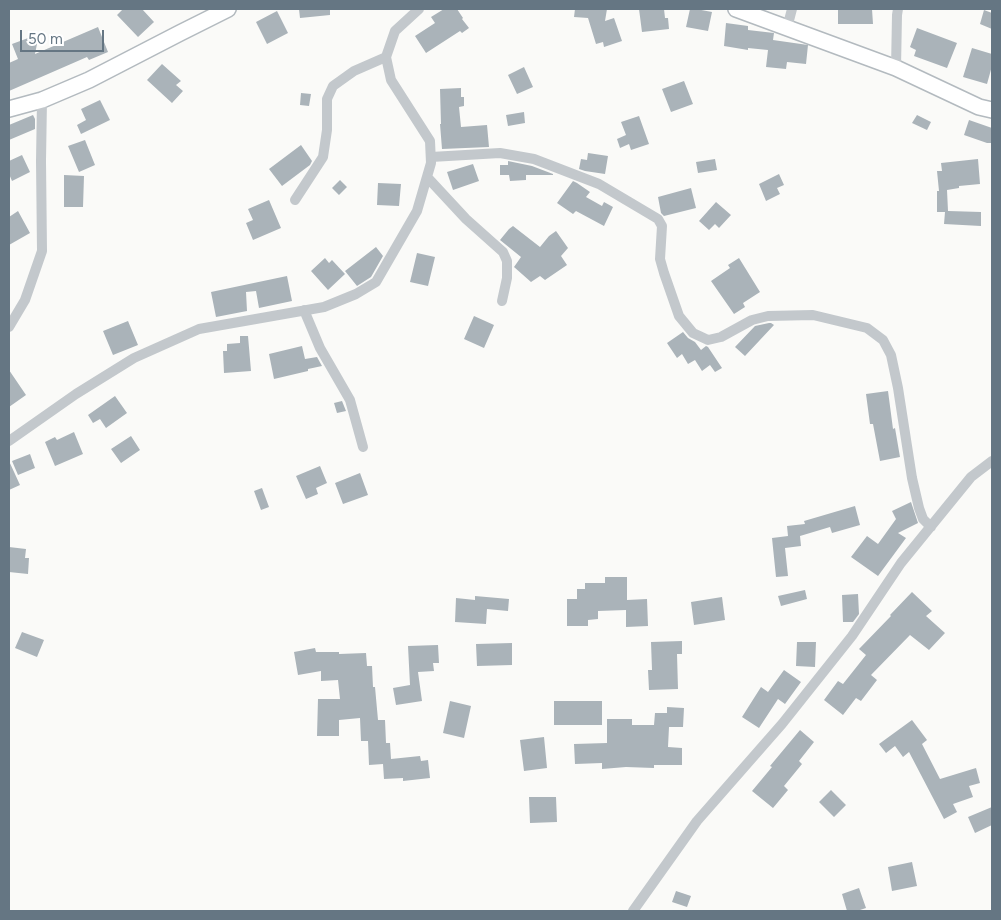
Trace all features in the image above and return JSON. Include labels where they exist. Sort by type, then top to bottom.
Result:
[{"type":"main road","points":[[9,109],[42,100],[89,80],[228,9]]},
{"type":"main road","points":[[736,9],[896,68],[979,107],[992,110]]},
{"type":"street","points":[[9,441],[76,394],[134,358],[199,329],[324,306],[356,294],[376,282],[417,211],[431,163],[430,140],[391,80],[386,57],[395,31],[419,9]]},
{"type":"street","points":[[787,28],[792,9]]},
{"type":"street","points":[[896,68],[898,9]]},
{"type":"street","points":[[295,200],[323,157],[327,130],[327,99],[334,86],[354,71],[386,57]]},
{"type":"street","points":[[9,327],[25,300],[42,251],[42,100]]},
{"type":"street","points":[[431,157],[500,153],[534,159],[599,184],[658,219],[662,226],[660,259],[679,316],[693,334],[708,340],[721,337],[752,320],[768,316],[813,315],[867,328],[883,340],[891,355],[917,501],[923,519],[931,527]]},
{"type":"street","points":[[427,177],[466,220],[503,252],[507,261],[507,278],[502,302]]},
{"type":"street","points":[[304,310],[320,348],[350,400],[363,447]]},
{"type":"street","points":[[633,911],[697,821],[782,724],[852,636],[901,563],[971,477],[992,461]]},
{"type":"building","points":[[123,9],[142,9],[154,22],[138,37],[117,15]]},
{"type":"building","points":[[299,9],[330,9],[330,15],[300,18]]},
{"type":"building","points":[[444,9],[457,9],[469,28],[462,33],[460,31],[426,53],[415,36],[435,23],[431,17]]},
{"type":"building","points":[[575,9],[607,9],[605,21],[614,18],[622,41],[604,47],[603,42],[596,44],[588,18],[574,17]]},
{"type":"building","points":[[639,9],[664,9],[665,18],[668,18],[669,29],[642,32]]},
{"type":"building","points":[[690,9],[712,12],[708,31],[686,27]]},
{"type":"building","points":[[838,9],[872,9],[873,24],[838,24]]},
{"type":"building","points":[[984,10],[992,13],[992,29],[980,24]]},
{"type":"building","points":[[277,11],[288,33],[267,44],[256,22]]},
{"type":"building","points":[[726,23],[748,26],[748,30],[774,33],[773,40],[808,45],[806,64],[787,62],[786,69],[766,67],[768,50],[748,48],[748,50],[724,46]]},
{"type":"building","points":[[98,27],[108,52],[89,60],[87,57],[9,91],[9,63],[18,59],[12,44],[39,34],[35,54]]},
{"type":"building","points":[[917,28],[957,43],[947,68],[914,56],[916,50],[910,47]]},
{"type":"building","points":[[972,48],[992,54],[992,66],[987,84],[963,77]]},
{"type":"building","points":[[162,64],[181,81],[176,85],[183,91],[172,103],[147,80]]},
{"type":"building","points":[[524,67],[533,87],[517,94],[508,75]]},
{"type":"building","points":[[684,81],[693,104],[671,112],[662,89]]},
{"type":"building","points":[[461,88],[464,106],[459,107],[461,127],[487,125],[489,147],[442,149],[440,89]]},
{"type":"building","points":[[301,93],[311,94],[309,106],[300,105]]},
{"type":"building","points":[[100,100],[110,120],[81,134],[77,125],[86,120],[81,109]]},
{"type":"building","points":[[524,112],[525,123],[508,126],[506,115]]},
{"type":"building","points":[[33,115],[35,129],[9,140],[9,125]]},
{"type":"building","points":[[917,115],[931,122],[927,130],[912,123]]},
{"type":"building","points":[[639,116],[649,144],[631,150],[629,144],[620,148],[617,139],[626,135],[621,122]]},
{"type":"building","points":[[969,120],[992,128],[991,143],[964,135]]},
{"type":"building","points":[[85,140],[95,165],[79,172],[68,146]]},
{"type":"building","points":[[301,145],[312,161],[310,165],[282,186],[269,169]]},
{"type":"building","points":[[588,153],[608,156],[605,174],[579,169],[581,159],[587,160]]},
{"type":"building","points":[[22,155],[30,172],[12,181],[9,174],[9,161]]},
{"type":"building","points":[[715,159],[717,170],[698,173],[696,162]]},
{"type":"building","points":[[978,159],[980,184],[959,186],[959,188],[947,190],[948,211],[981,212],[981,226],[944,224],[945,212],[937,212],[937,191],[939,191],[937,171],[942,171],[941,163]]},
{"type":"building","points":[[508,161],[532,166],[553,175],[526,175],[526,180],[510,181],[509,175],[500,175],[500,165],[508,165]]},
{"type":"building","points":[[473,164],[479,181],[453,190],[447,172]]},
{"type":"building","points":[[779,174],[784,185],[777,188],[780,194],[766,201],[759,184]]},
{"type":"building","points":[[64,175],[84,176],[83,207],[64,207]]},
{"type":"building","points":[[340,180],[347,187],[339,195],[332,188]]},
{"type":"building","points":[[573,181],[590,192],[586,197],[602,206],[604,202],[613,207],[604,226],[576,211],[573,214],[557,203]]},
{"type":"building","points":[[378,183],[401,184],[399,206],[377,205]]},
{"type":"building","points":[[691,188],[696,208],[664,216],[661,213],[658,197]]},
{"type":"building","points":[[269,200],[281,228],[253,240],[246,223],[253,220],[248,209]]},
{"type":"building","points":[[716,202],[731,215],[719,228],[715,224],[709,230],[699,221]]},
{"type":"building","points":[[18,211],[30,233],[9,245],[9,217]]},
{"type":"building","points":[[513,226],[540,247],[556,231],[568,248],[561,256],[567,265],[545,280],[540,276],[531,282],[514,267],[521,257],[500,240]]},
{"type":"building","points":[[376,247],[383,256],[371,277],[357,286],[345,271]]},
{"type":"building","points":[[417,253],[435,257],[428,286],[410,282]]},
{"type":"building","points":[[325,258],[329,263],[332,260],[345,274],[328,290],[311,271]]},
{"type":"building","points":[[739,258],[760,292],[743,303],[745,307],[734,314],[711,281],[730,268],[728,265]]},
{"type":"building","points":[[287,276],[292,301],[259,308],[256,291],[246,292],[247,311],[216,317],[211,292]]},
{"type":"building","points":[[474,316],[494,325],[484,348],[464,339]]},
{"type":"building","points":[[128,321],[138,345],[113,355],[103,331]]},
{"type":"building","points":[[771,323],[774,325],[745,356],[735,347],[755,326]]},
{"type":"building","points":[[683,332],[701,350],[706,346],[708,347],[722,368],[715,372],[710,365],[702,371],[695,360],[688,364],[682,354],[677,358],[667,343]]},
{"type":"building","points":[[240,336],[248,336],[251,371],[224,373],[223,351],[227,351],[227,344],[240,343]]},
{"type":"building","points":[[302,346],[305,359],[317,357],[322,366],[274,379],[269,354]]},
{"type":"building","points":[[9,370],[26,395],[9,407]]},
{"type":"building","points":[[888,391],[893,429],[895,428],[900,457],[880,461],[873,424],[870,424],[866,394]]},
{"type":"building","points":[[115,396],[127,413],[106,428],[100,419],[93,423],[88,415]]},
{"type":"building","points":[[342,401],[346,411],[337,413],[334,403]]},
{"type":"building","points":[[74,432],[83,454],[55,466],[45,442],[55,437],[57,440]]},
{"type":"building","points":[[131,436],[140,450],[121,463],[111,449]]},
{"type":"building","points":[[30,454],[35,468],[18,475],[12,461]]},
{"type":"building","points":[[9,461],[20,485],[9,490]]},
{"type":"building","points":[[320,466],[327,483],[316,488],[318,494],[306,499],[296,476]]},
{"type":"building","points":[[360,473],[368,495],[343,504],[335,483]]},
{"type":"building","points":[[262,488],[269,507],[261,510],[254,491]]},
{"type":"building","points":[[911,502],[918,523],[898,533],[906,538],[878,576],[851,557],[867,536],[878,544],[896,519],[892,511]]},
{"type":"building","points":[[855,506],[860,525],[832,533],[830,527],[800,536],[801,546],[785,548],[788,576],[776,577],[772,538],[788,536],[787,526],[805,524],[804,521]]},
{"type":"building","points":[[9,547],[26,549],[25,558],[29,558],[28,574],[9,572]]},
{"type":"building","points":[[605,577],[627,577],[627,600],[647,599],[648,626],[626,627],[626,610],[598,611],[598,619],[588,620],[588,626],[567,626],[567,599],[577,599],[577,589],[585,589],[585,583],[605,583]]},
{"type":"building","points":[[805,590],[807,599],[781,606],[778,596]]},
{"type":"building","points":[[912,592],[932,611],[926,616],[945,633],[929,650],[910,635],[871,675],[877,680],[861,701],[856,698],[843,715],[824,700],[838,681],[843,684],[866,655],[859,649]]},
{"type":"building","points":[[858,594],[859,614],[853,622],[843,622],[842,595]]},
{"type":"building","points":[[475,596],[509,599],[508,611],[487,609],[486,624],[455,622],[456,598],[475,600]]},
{"type":"building","points":[[722,597],[725,620],[694,625],[691,602]]},
{"type":"building","points":[[22,632],[44,640],[37,657],[15,648]]},
{"type":"building","points":[[682,641],[682,654],[677,654],[678,689],[649,690],[648,670],[652,670],[651,642]]},
{"type":"building","points":[[797,642],[816,642],[815,667],[796,666]]},
{"type":"building","points":[[512,643],[512,665],[477,666],[476,644]]},
{"type":"building","points":[[438,645],[439,663],[433,663],[434,671],[418,672],[422,701],[396,705],[393,688],[410,685],[408,646]]},
{"type":"building","points":[[315,648],[316,652],[339,652],[339,654],[366,653],[367,666],[372,666],[378,720],[385,720],[386,743],[390,743],[391,759],[420,756],[421,761],[428,760],[430,778],[403,781],[403,778],[384,779],[383,764],[369,765],[368,741],[361,741],[360,718],[339,720],[339,736],[317,736],[318,699],[340,699],[338,680],[321,681],[321,671],[298,675],[294,652]]},
{"type":"building","points":[[784,670],[801,682],[785,704],[778,699],[759,728],[742,717],[761,687],[768,692]]},
{"type":"building","points":[[450,701],[471,706],[464,738],[443,733]]},
{"type":"building","points":[[554,701],[602,701],[602,725],[554,725]]},
{"type":"building","points":[[667,707],[684,708],[683,727],[669,727],[668,747],[682,748],[682,765],[654,765],[654,768],[626,767],[602,769],[602,763],[575,764],[574,744],[607,743],[607,719],[632,719],[632,725],[654,725],[655,713],[667,713]]},
{"type":"building","points":[[912,720],[927,740],[922,744],[940,779],[976,768],[980,783],[969,786],[973,797],[953,804],[957,812],[944,819],[909,752],[903,757],[895,746],[886,753],[879,744]]},
{"type":"building","points":[[800,730],[814,742],[799,761],[802,764],[784,786],[788,790],[773,808],[752,791]]},
{"type":"building","points":[[544,737],[547,768],[524,771],[520,740]]},
{"type":"building","points":[[831,790],[846,805],[834,817],[819,802]]},
{"type":"building","points":[[529,797],[556,797],[557,822],[530,823]]},
{"type":"building","points":[[992,807],[992,825],[975,833],[968,817]]},
{"type":"building","points":[[912,862],[917,886],[892,891],[888,867]]},
{"type":"building","points":[[859,888],[866,908],[857,911],[847,911],[842,894]]},
{"type":"building","points":[[676,891],[691,896],[687,907],[672,902]]}]
